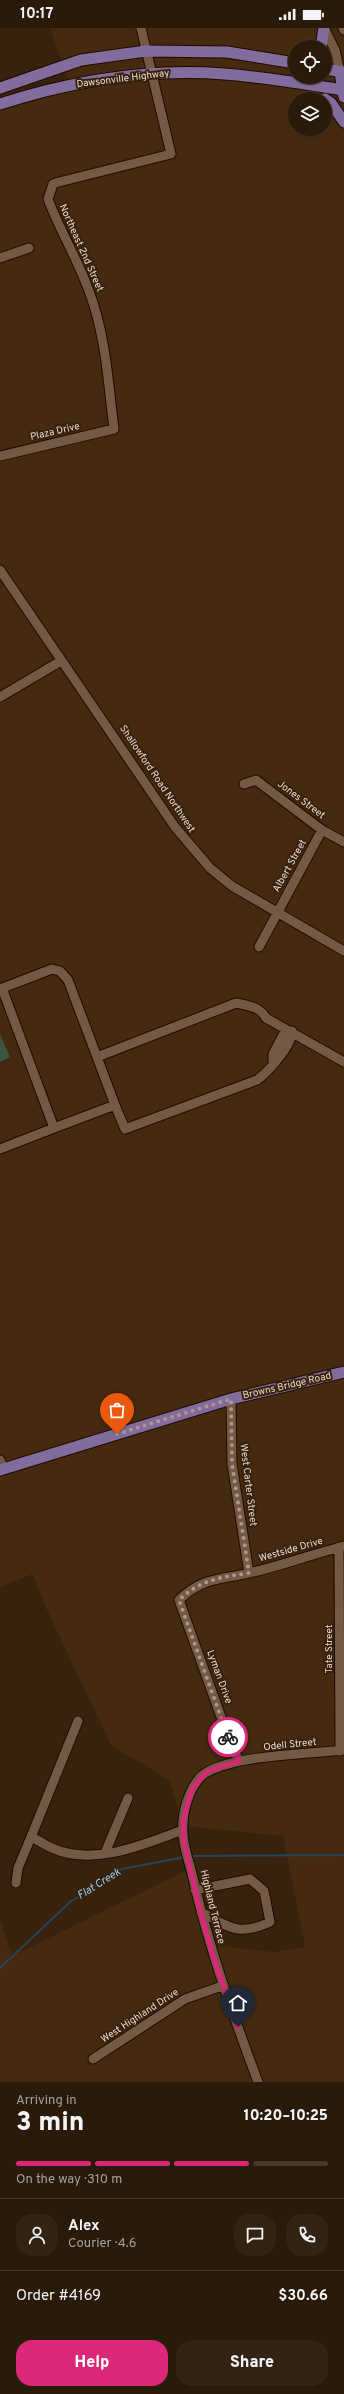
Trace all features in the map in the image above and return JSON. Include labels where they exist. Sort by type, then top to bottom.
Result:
[{"type":"main road","points":[[322,40],[324,28]]},
{"type":"main road","points":[[0,88],[81,60],[146,51],[228,52],[288,62]]},
{"type":"main road","points":[[332,70],[342,72],[344,93]]},
{"type":"main road","name":"Dawsonville Highway","points":[[0,104],[40,91],[78,83],[151,73],[224,74],[288,82]]},
{"type":"main road","points":[[300,84],[313,92]]},
{"type":"main road","name":"Dawsonville Highway","points":[[300,84],[344,93]]},
{"type":"main road","points":[[332,104],[344,122]]},
{"type":"main road","name":"Browns Bridge Road","points":[[1,1466],[231,1399],[344,1372]]},
{"type":"street","points":[[141,28],[151,73]]},
{"type":"street","points":[[324,28],[335,50],[342,72]]},
{"type":"street","name":"Northeast 2nd Street","points":[[114,429],[107,364],[95,308],[89,291],[48,200],[49,192],[53,184],[171,154],[151,73]]},
{"type":"street","points":[[0,258],[29,248]]},
{"type":"street","name":"Plaza Drive","points":[[0,456],[114,429]]},
{"type":"street","name":"Shallowford Road Northwest","points":[[0,570],[175,827],[192,849],[232,886],[276,913],[344,951]]},
{"type":"street","points":[[0,697],[62,661]]},
{"type":"street","name":"Jones Street","points":[[244,784],[256,780],[322,830],[344,842]]},
{"type":"street","name":"Albert Street","points":[[259,947],[322,830]]},
{"type":"street","points":[[54,1128],[1,988],[52,969],[60,971],[68,980],[124,1130],[257,1080],[266,1073],[273,1062],[273,1054],[281,1047],[284,1035],[291,1032]]},
{"type":"street","points":[[98,1057],[230,1007],[236,1003],[264,1014],[266,1018],[344,1062]]},
{"type":"street","points":[[0,1149],[115,1105]]},
{"type":"street","name":"West Carter Street","points":[[231,1399],[232,1464],[249,1573]]},
{"type":"street","name":"Westside Drive","points":[[179,1600],[196,1585],[218,1578],[249,1573],[342,1547]]},
{"type":"street","name":"Tate Street","points":[[342,1547],[342,1750]]},
{"type":"street","name":"Lyman Drive","points":[[179,1600],[230,1742],[239,1761]]},
{"type":"street","points":[[16,1883],[18,1868],[78,1721]]},
{"type":"street","name":"Odell Street","points":[[239,1761],[342,1750]]},
{"type":"street","name":"Highland Terrace","points":[[239,1761],[206,1772],[192,1789],[183,1822],[183,1830],[184,1842],[201,1912],[222,1986],[258,2082]]},
{"type":"street","points":[[105,1853],[128,1798]]},
{"type":"street","points":[[31,1837],[54,1849],[81,1855],[134,1848],[183,1830]]},
{"type":"street","points":[[196,1890],[250,1879],[264,1892],[270,1922],[257,1929],[234,1930],[201,1912]]},
{"type":"street","name":"West Highland Drive","points":[[93,2059],[185,1999],[222,1986]]},
{"type":"shaded area","points":[[50,28],[344,28],[344,2082],[0,2082],[0,1918],[12,1956],[185,1871],[211,1945],[274,1952],[305,1947],[283,1836],[183,1826],[170,1781],[111,1745],[47,1610],[33,1574],[0,1587],[0,100],[68,79]]},
{"type":"green space","points":[[0,1034],[10,1057],[0,1062]]},
{"type":"waterway","name":"Flat Creek","points":[[189,1856],[344,1855]]},
{"type":"waterway","name":"Flat Creek","points":[[0,1968],[70,1902],[122,1869],[185,1857]]},
{"type":"way so far","points":[[117,1434],[231,1399],[230,1433],[232,1464],[249,1573],[218,1578],[196,1585],[179,1600],[181,1610],[189,1628],[228,1737]]},
{"type":"route","points":[[228,1737],[239,1761],[206,1772],[192,1789],[183,1822],[184,1842],[198,1902],[222,1986],[238,2027]]}]
